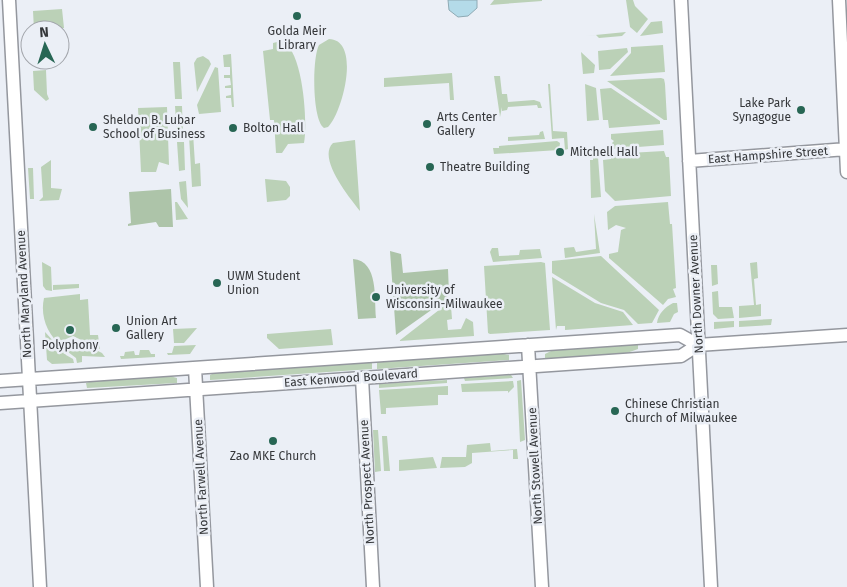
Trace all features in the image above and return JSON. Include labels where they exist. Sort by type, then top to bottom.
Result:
[{"type":"street","name":"North Maryland Avenue","points":[[9,0],[40,587]]},
{"type":"street","name":"North Downer Avenue","points":[[681,0],[711,587]]},
{"type":"street","points":[[839,0],[847,172]]},
{"type":"street","name":"East Hampshire Street","points":[[689,161],[846,149]]},
{"type":"street","name":"East Kenwood Boulevard","points":[[0,404],[196,388],[681,356],[698,345],[847,334]]},
{"type":"street","name":"East Kenwood Boulevard","points":[[0,381],[680,335],[698,345]]},
{"type":"street","name":"North Stowell Avenue","points":[[528,345],[542,587]]},
{"type":"street","name":"North Farwell Avenue","points":[[194,368],[207,587]]},
{"type":"street","name":"North Prospect Avenue","points":[[362,378],[373,587]]},
{"type":"green space","points":[[494,0],[542,0],[542,1],[490,5]]},
{"type":"green space","points":[[626,0],[633,0],[635,6],[648,19],[637,33],[630,27]]},
{"type":"green space","points":[[62,9],[63,20],[33,20],[33,11]]},
{"type":"green space","points":[[662,21],[663,33],[640,36],[651,22]]},
{"type":"green space","points":[[626,32],[622,36],[599,38],[596,35],[585,36]]},
{"type":"green space","points":[[329,39],[339,43],[345,51],[347,64],[346,78],[339,108],[328,127],[324,128],[320,123],[317,113],[314,75],[319,45]]},
{"type":"green space","points":[[281,41],[288,46],[299,71],[304,104],[305,133],[304,143],[288,144],[282,153],[276,153],[274,120],[270,120],[263,51],[273,49],[273,43]]},
{"type":"green space","points":[[663,45],[665,72],[610,76],[631,53],[631,47]]},
{"type":"green space","points":[[627,48],[628,52],[610,69],[599,70],[598,51]]},
{"type":"green space","points":[[581,52],[595,65],[594,73],[583,74]]},
{"type":"green space","points":[[231,54],[234,107],[232,107],[231,98],[226,98],[226,96],[231,95],[231,88],[225,88],[225,86],[231,85],[230,78],[224,78],[224,75],[230,75],[230,67],[224,67],[223,55]]},
{"type":"green space","points":[[203,56],[211,64],[197,92],[194,63],[197,58]]},
{"type":"green space","points":[[173,62],[180,62],[182,99],[175,99]]},
{"type":"green space","points":[[215,67],[218,68],[221,112],[199,114],[197,105]]},
{"type":"green space","points":[[46,70],[49,99],[46,101],[34,90],[33,71]]},
{"type":"green space","points":[[452,73],[454,100],[450,100],[449,83],[384,87],[384,78]]},
{"type":"green space","points":[[494,76],[500,76],[502,94],[507,94],[508,102],[534,100],[540,102],[542,108],[538,108],[537,105],[508,107],[507,110],[502,111],[502,107],[500,117]]},
{"type":"green space","points":[[664,79],[665,84],[667,120],[664,120],[607,81]]},
{"type":"green space","points":[[548,84],[550,84],[553,131],[567,132],[568,149],[565,150],[564,138],[552,139]]},
{"type":"green space","points":[[585,84],[596,88],[599,120],[587,121]]},
{"type":"green space","points":[[611,88],[660,121],[660,124],[609,128],[608,120],[603,120],[600,89]]},
{"type":"green space","points":[[175,106],[182,106],[183,135],[177,135]]},
{"type":"green space","points":[[167,107],[169,165],[159,162],[156,172],[141,172],[138,108]]},
{"type":"green space","points":[[663,130],[664,145],[612,149],[614,141],[611,139],[611,134]]},
{"type":"green space","points":[[543,131],[545,139],[508,141],[508,137],[539,135]]},
{"type":"green space","points":[[193,133],[195,164],[200,163],[201,186],[192,187],[189,136]]},
{"type":"green space","points":[[355,140],[360,211],[336,177],[329,158],[329,150],[333,143]]},
{"type":"green space","points":[[557,141],[560,143],[559,150],[494,154],[493,148],[499,148],[499,146]]},
{"type":"green space","points":[[177,142],[184,142],[185,170],[179,171]]},
{"type":"green space","points":[[664,151],[666,157],[669,157],[671,196],[615,201],[605,191],[603,160],[611,159],[611,154]]},
{"type":"green space","points":[[593,155],[598,157],[601,197],[591,198],[590,160],[593,160]]},
{"type":"green space","points":[[51,160],[51,188],[62,189],[59,200],[39,201],[43,197],[41,167]]},
{"type":"green space","points":[[28,168],[33,168],[34,199],[30,199]]},
{"type":"green space","points":[[265,179],[286,181],[290,187],[290,196],[286,200],[267,202]]},
{"type":"green space","points":[[186,181],[188,208],[181,199],[179,182]]},
{"type":"green space","points":[[171,189],[173,227],[159,227],[156,222],[128,226],[131,223],[129,192]]},
{"type":"green space","points":[[175,202],[177,202],[188,219],[176,220]]},
{"type":"green space","points":[[668,202],[670,224],[672,224],[676,288],[673,289],[676,297],[668,299],[663,305],[609,258],[609,254],[618,252],[621,230],[626,228],[616,225],[608,230],[607,212],[615,206]]},
{"type":"green space","points":[[594,214],[600,253],[565,258],[564,248],[574,247],[576,252],[596,249]]},
{"type":"green space","points":[[492,248],[498,248],[499,256],[519,255],[520,250],[540,249],[542,258],[493,262],[490,252]]},
{"type":"green space","points":[[390,251],[401,254],[403,273],[448,269],[449,294],[444,301],[396,335]]},
{"type":"green space","points":[[601,256],[659,310],[652,323],[638,324],[624,310],[601,303],[552,273],[552,261]]},
{"type":"green space","points":[[353,259],[361,261],[367,266],[371,274],[374,282],[376,318],[358,319]]},
{"type":"green space","points":[[42,262],[51,267],[52,291],[46,290],[43,286]]},
{"type":"green space","points":[[757,262],[758,278],[754,279],[756,305],[761,304],[761,316],[739,318],[739,306],[754,305],[750,263]]},
{"type":"green space","points":[[545,263],[550,330],[488,333],[484,266]]},
{"type":"green space","points":[[711,265],[717,265],[718,284],[712,286]]},
{"type":"green space","points":[[552,277],[595,303],[623,312],[633,325],[565,330],[565,326],[557,326],[556,330]]},
{"type":"green space","points":[[79,284],[79,288],[53,290],[53,285]]},
{"type":"green space","points":[[718,291],[719,307],[732,307],[734,318],[718,319],[713,314],[712,292]]},
{"type":"green space","points":[[80,294],[80,300],[88,299],[90,335],[98,335],[100,349],[73,336],[66,339],[62,346],[52,336],[46,325],[43,312],[44,298]]},
{"type":"green space","points":[[448,303],[451,306],[452,319],[447,320],[448,330],[461,329],[466,318],[473,322],[474,336],[399,341]]},
{"type":"green space","points":[[673,303],[677,303],[678,312],[674,314],[670,322],[657,323],[662,311]]},
{"type":"green space","points":[[772,319],[771,325],[739,327],[739,321]]},
{"type":"green space","points":[[734,321],[734,327],[714,329],[714,322]]},
{"type":"green space","points":[[197,328],[184,343],[174,343],[173,329]]},
{"type":"green space","points":[[331,329],[333,345],[279,349],[267,338],[267,334]]},
{"type":"green space","points":[[45,332],[66,355],[73,359],[74,363],[52,364],[47,360]]},
{"type":"green space","points":[[74,339],[102,353],[105,357],[82,356],[82,362],[77,363],[76,358],[68,352],[65,346],[69,340]]},
{"type":"green space","points":[[638,344],[638,349],[627,353],[545,359],[545,354],[553,350]]},
{"type":"green space","points":[[196,345],[190,354],[168,355],[167,353],[172,353],[174,346]]},
{"type":"green space","points":[[140,350],[149,350],[151,354],[155,354],[155,357],[121,359],[120,356],[124,356],[125,352],[134,351],[135,355],[139,355]]},
{"type":"green space","points":[[499,353],[509,355],[509,360],[377,369],[377,361]]},
{"type":"green space","points":[[372,361],[372,369],[210,380],[210,375],[216,372]]},
{"type":"green space","points":[[166,375],[177,378],[177,383],[87,388],[86,383],[96,380]]},
{"type":"green space","points":[[511,375],[513,378],[465,381],[464,378]]},
{"type":"green space","points":[[447,380],[447,383],[379,388],[379,384]]},
{"type":"green space","points":[[521,380],[525,440],[520,442],[517,381]]},
{"type":"green space","points":[[513,381],[514,387],[508,393],[508,391],[462,392],[461,384]]},
{"type":"green space","points":[[448,386],[448,395],[438,395],[438,405],[386,408],[386,414],[381,414],[379,390]]},
{"type":"green space","points":[[373,430],[378,430],[381,471],[375,472]]},
{"type":"green space","points":[[382,436],[387,436],[390,471],[384,471]]},
{"type":"green space","points":[[490,443],[491,451],[517,449],[518,459],[513,459],[513,450],[472,453],[472,463],[465,467],[440,468],[442,457],[466,457],[467,445]]},
{"type":"green space","points":[[433,457],[437,468],[399,471],[399,460]]},
{"type":"water","points":[[448,0],[477,0],[477,8],[468,16],[458,17],[449,10]]},
{"type":"place","name":"Golda Meir Library","points":[[297,16]]},
{"type":"place","name":"Lake Park Synagogue","points":[[801,110]]},
{"type":"place","name":"Arts Center Gallery","points":[[427,124]]},
{"type":"place","name":"Sheldon B. Lubar School of Business","points":[[93,127]]},
{"type":"place","name":"Bolton Hall","points":[[233,128]]},
{"type":"place","name":"Mitchell Hall","points":[[560,152]]},
{"type":"place","name":"Theatre Building","points":[[430,167]]},
{"type":"place","name":"UWM Student Union","points":[[217,283]]},
{"type":"place","name":"University of Wisconsin-Milwaukee","points":[[376,297]]},
{"type":"place","name":"Union Art Gallery","points":[[116,328]]},
{"type":"place","name":"Polyphony","points":[[70,330]]},
{"type":"place","name":"Chinese Christian Church of Milwaukee","points":[[615,411]]},
{"type":"place","name":"Zao MKE Church","points":[[273,441]]}]
